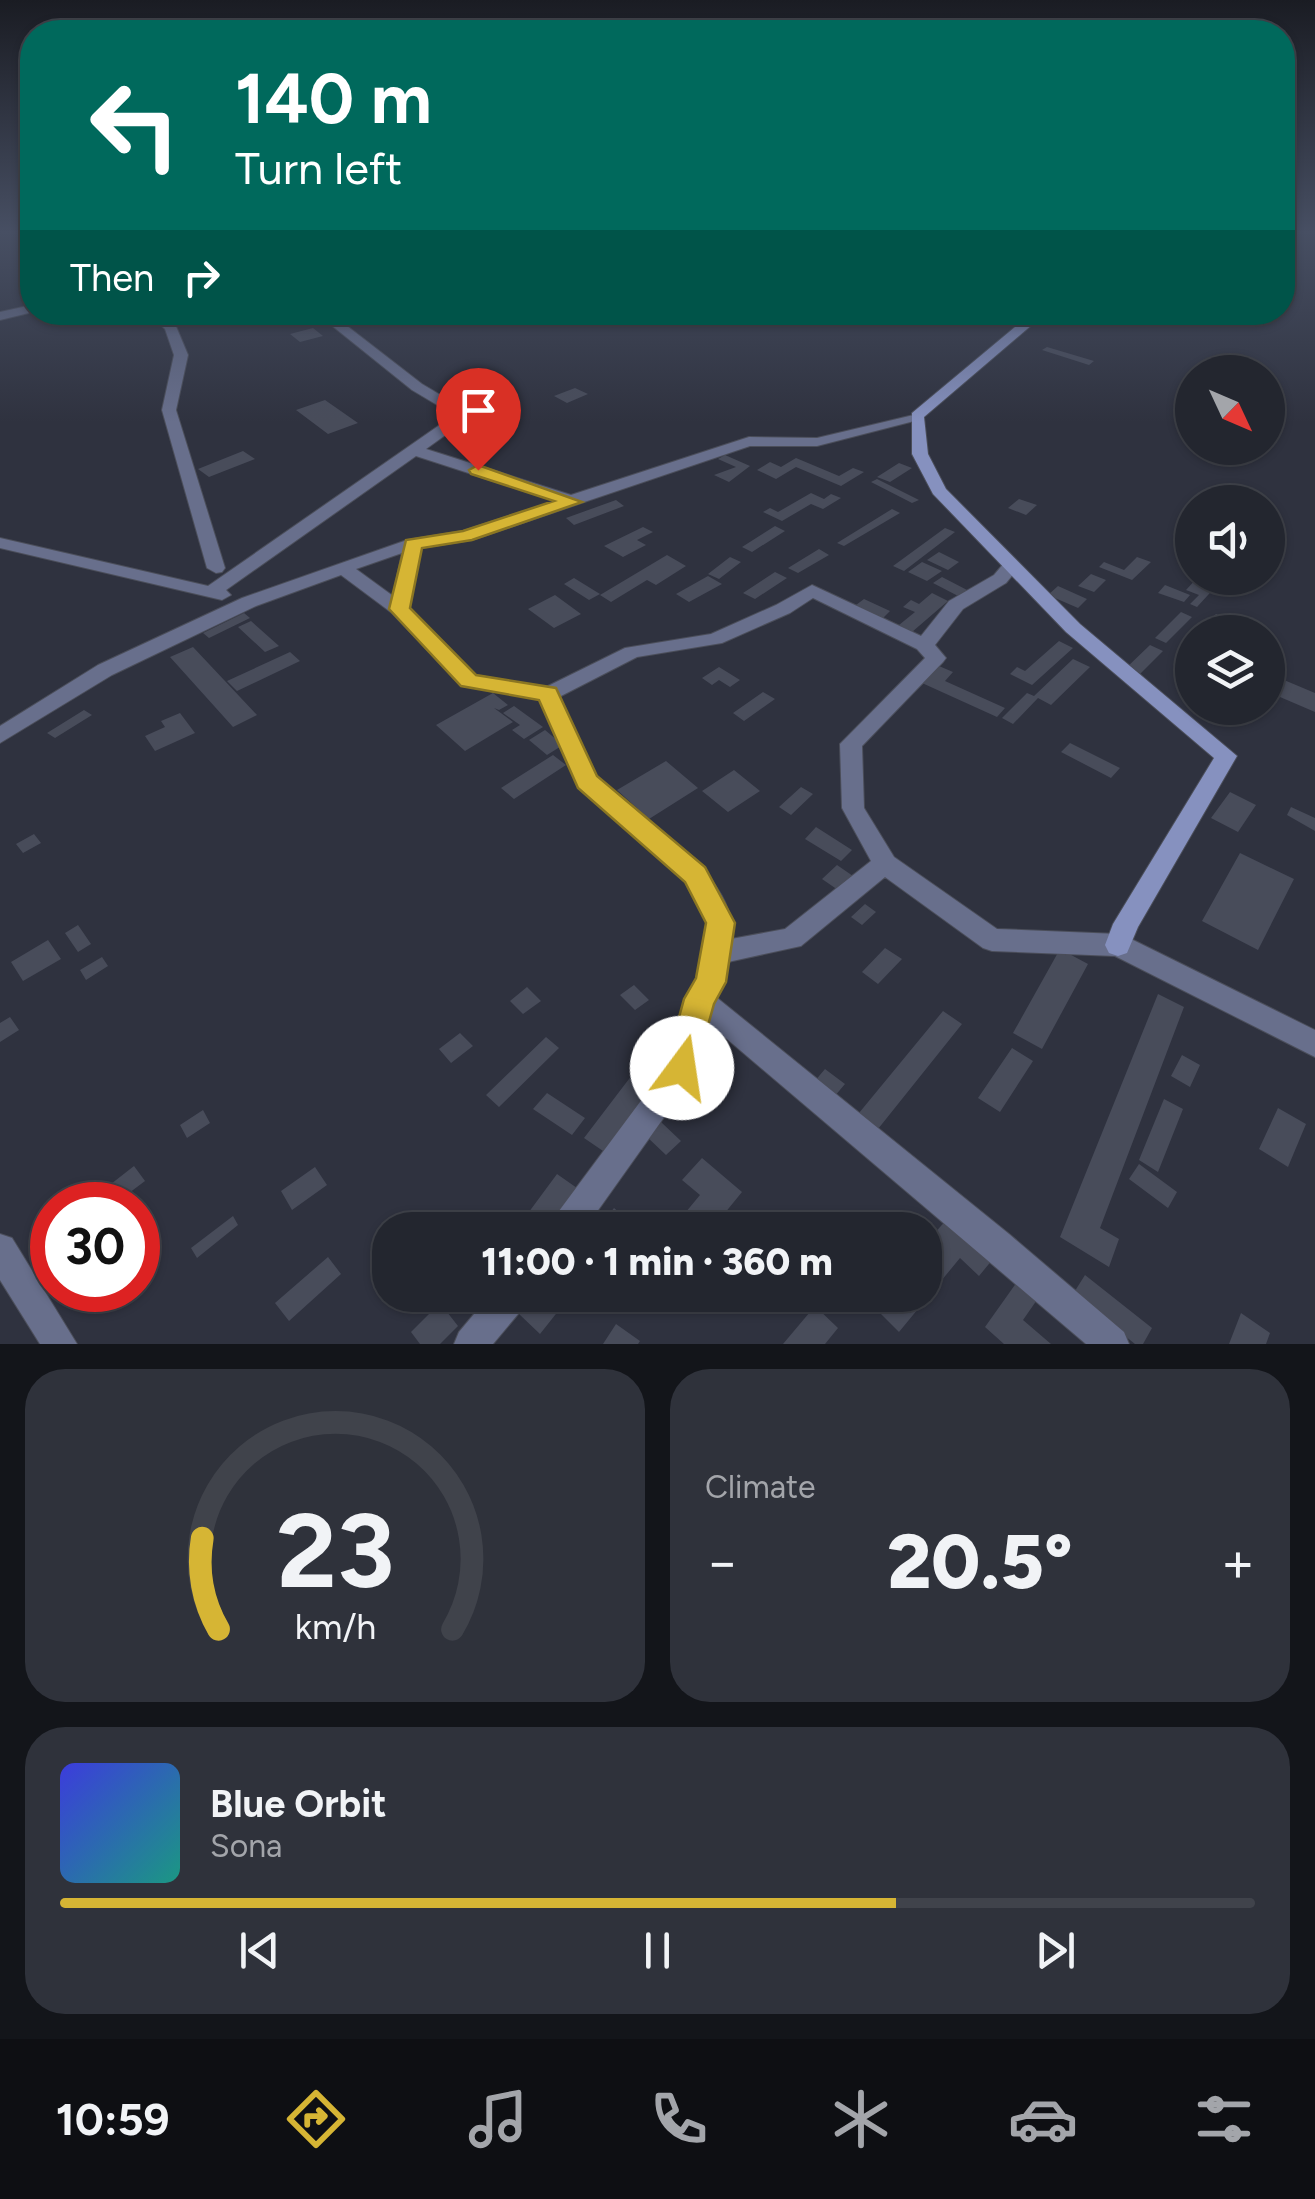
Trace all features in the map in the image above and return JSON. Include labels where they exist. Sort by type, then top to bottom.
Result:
[{"type":"street","points":[[169,325],[181,355],[169,410],[216,568]]},
{"type":"street","points":[[210,592],[464,414],[416,387],[337,325]]},
{"type":"street","points":[[0,736],[105,670],[249,602],[343,568],[413,544],[466,536],[749,441],[817,442],[917,416],[1026,325]]},
{"type":"street","points":[[917,416],[920,454],[939,492],[1074,628],[1226,756],[1126,924],[1118,945]]},
{"type":"street","points":[[414,450],[572,502]]},
{"type":"street","points":[[0,543],[249,602]]},
{"type":"street","points":[[399,609],[413,544]]},
{"type":"street","points":[[158,580],[258,560]]},
{"type":"street","points":[[924,645],[956,604],[1000,579],[1011,566]]},
{"type":"street","points":[[343,568],[399,609],[469,681],[548,694],[632,652],[715,639],[782,609],[812,590],[924,645],[936,658],[850,744],[853,808],[885,864],[992,940],[1118,945],[1315,1044]]},
{"type":"street","points":[[548,694],[587,782],[695,874],[721,923],[711,982],[699,999],[682,1068],[577,1212]]},
{"type":"street","points":[[716,952],[792,938],[885,864]]},
{"type":"street","points":[[699,999],[998,1244],[1112,1344]]},
{"type":"street","points":[[0,1250],[60,1344]]},
{"type":"street","points":[[471,1344],[498,1312]]},
{"type":"building","points":[[313,328],[323,336],[300,342],[290,334]]},
{"type":"building","points":[[1047,347],[1094,361],[1089,365],[1042,350]]},
{"type":"building","points":[[575,388],[588,394],[567,403],[554,396]]},
{"type":"building","points":[[325,400],[358,423],[328,434],[296,410]]},
{"type":"building","points":[[243,451],[255,459],[209,477],[198,469]]},
{"type":"building","points":[[725,455],[750,466],[729,482],[714,475],[736,467],[718,459]]},
{"type":"building","points":[[796,458],[839,476],[853,468],[864,472],[841,486],[796,467],[776,479],[757,470],[770,462],[781,467]]},
{"type":"building","points":[[899,463],[912,468],[890,482],[877,477]]},
{"type":"building","points":[[877,479],[919,500],[912,503],[871,482]]},
{"type":"building","points":[[811,493],[824,499],[831,494],[841,498],[823,509],[811,504],[782,521],[763,512],[770,508],[778,512]]},
{"type":"building","points":[[1019,499],[1037,505],[1026,515],[1008,508]]},
{"type":"building","points":[[616,500],[624,506],[574,525],[566,518]]},
{"type":"building","points":[[892,509],[900,513],[844,546],[837,543]]},
{"type":"building","points":[[775,526],[785,531],[752,552],[742,547]]},
{"type":"building","points":[[643,527],[653,532],[637,540],[646,545],[623,557],[604,546]]},
{"type":"building","points":[[945,528],[955,532],[904,571],[893,566]]},
{"type":"building","points":[[819,549],[829,555],[798,573],[788,568]]},
{"type":"building","points":[[939,552],[959,562],[948,570],[927,560]]},
{"type":"building","points":[[667,555],[686,566],[656,585],[647,580],[611,602],[600,595]]},
{"type":"building","points":[[730,557],[741,562],[719,579],[708,574]]},
{"type":"building","points":[[1137,557],[1151,562],[1132,580],[1099,567],[1104,562],[1124,570]]},
{"type":"building","points":[[922,562],[942,571],[927,581],[908,572]]},
{"type":"building","points":[[775,572],[787,578],[755,599],[743,593]]},
{"type":"building","points":[[1091,574],[1106,580],[1094,592],[1078,586]]},
{"type":"building","points":[[708,576],[722,584],[689,602],[676,594]]},
{"type":"building","points":[[942,577],[969,591],[960,597],[933,583]]},
{"type":"building","points":[[574,578],[600,594],[589,600],[564,584]]},
{"type":"building","points":[[1165,585],[1175,589],[1175,595],[1190,595],[1184,602],[1158,593]]},
{"type":"building","points":[[1058,586],[1087,599],[1078,608],[1048,595]]},
{"type":"building","points":[[932,593],[948,601],[912,632],[899,625],[915,612],[903,607],[911,600],[919,604]]},
{"type":"building","points":[[555,595],[581,614],[554,628],[528,609]]},
{"type":"building","points":[[1199,595],[1208,595],[1197,607],[1190,604]]},
{"type":"building","points":[[864,599],[890,611],[883,618],[856,605]]},
{"type":"building","points":[[244,613],[250,618],[209,638],[203,633]]},
{"type":"building","points":[[1175,618],[1175,634],[1166,643],[1155,638]]},
{"type":"building","points":[[251,621],[279,646],[265,652],[238,627]]},
{"type":"building","points":[[1059,641],[1073,648],[1032,685],[1010,674],[1017,667],[1025,671]]},
{"type":"building","points":[[1150,645],[1163,651],[1138,676],[1125,669]]},
{"type":"building","points":[[193,647],[257,715],[233,727],[170,657]]},
{"type":"building","points":[[290,652],[300,661],[237,691],[227,681]]},
{"type":"building","points":[[1073,659],[1090,667],[1051,705],[1038,698],[1013,724],[1002,718],[1027,693],[1034,696]]},
{"type":"building","points":[[939,666],[953,672],[945,681],[1005,708],[997,717],[922,683]]},
{"type":"building","points":[[719,667],[740,680],[730,687],[719,680],[712,685],[702,678]]},
{"type":"building","points":[[1285,680],[1315,693],[1315,712],[1285,699]]},
{"type":"building","points":[[763,692],[775,699],[744,721],[733,713]]},
{"type":"building","points":[[493,693],[508,705],[499,710],[494,708],[513,722],[465,751],[436,725]]},
{"type":"building","points":[[514,706],[543,727],[524,739],[512,730],[520,725],[503,713]]},
{"type":"building","points":[[84,710],[92,715],[55,738],[47,733]]},
{"type":"building","points":[[180,713],[195,733],[155,751],[145,736],[165,727],[161,721]]},
{"type":"building","points":[[545,730],[563,745],[547,755],[529,740]]},
{"type":"building","points":[[1070,743],[1120,768],[1111,778],[1061,752]]},
{"type":"building","points":[[553,755],[566,765],[514,799],[501,788]]},
{"type":"building","points":[[666,761],[698,788],[649,819],[617,790]]},
{"type":"building","points":[[734,770],[760,791],[728,812],[702,791]]},
{"type":"building","points":[[801,787],[813,794],[791,815],[779,807]]},
{"type":"building","points":[[1230,792],[1256,805],[1238,832],[1211,818]]},
{"type":"building","points":[[1291,807],[1315,818],[1315,831],[1287,815]]},
{"type":"building","points":[[816,827],[852,850],[841,861],[805,839]]},
{"type":"building","points":[[34,834],[41,843],[23,853],[16,844]]},
{"type":"building","points":[[1240,853],[1294,879],[1258,950],[1202,921]]},
{"type":"building","points":[[837,865],[853,876],[838,890],[822,879]]},
{"type":"building","points":[[865,904],[876,912],[862,925],[851,917]]},
{"type":"building","points":[[78,925],[91,944],[78,952],[65,933]]},
{"type":"building","points":[[48,940],[61,959],[23,981],[11,962]]},
{"type":"building","points":[[885,948],[902,959],[878,984],[862,972]]},
{"type":"building","points":[[1060,949],[1088,964],[1042,1049],[1013,1033]]},
{"type":"building","points":[[102,957],[108,966],[86,980],[80,970]]},
{"type":"building","points":[[634,985],[649,1000],[635,1010],[620,995]]},
{"type":"building","points":[[527,987],[541,1001],[523,1014],[510,1001]]},
{"type":"building","points":[[1158,994],[1184,1007],[1100,1228],[1119,1239],[1109,1267],[1060,1237]]},
{"type":"building","points":[[943,1011],[962,1024],[878,1129],[859,1113]]},
{"type":"building","points":[[10,1017],[19,1030],[0,1042],[0,1023]]},
{"type":"building","points":[[460,1033],[473,1046],[451,1063],[439,1049]]},
{"type":"building","points":[[546,1037],[559,1048],[499,1107],[486,1095]]},
{"type":"building","points":[[1012,1048],[1033,1061],[1000,1112],[978,1098]]},
{"type":"building","points":[[648,1054],[669,1066],[606,1153],[584,1138]]},
{"type":"building","points":[[1182,1055],[1200,1065],[1190,1087],[1171,1076]]},
{"type":"building","points":[[825,1069],[845,1084],[834,1097],[814,1082]]},
{"type":"building","points":[[547,1093],[585,1118],[572,1135],[533,1109]]},
{"type":"building","points":[[1164,1099],[1183,1109],[1158,1172],[1139,1160]]},
{"type":"building","points":[[1278,1108],[1306,1124],[1288,1167],[1259,1149]]},
{"type":"building","points":[[203,1110],[210,1123],[187,1138],[180,1125]]},
{"type":"building","points":[[661,1122],[681,1141],[666,1155],[646,1136]]},
{"type":"building","points":[[702,1158],[742,1192],[726,1212],[686,1212],[700,1195],[682,1180]]},
{"type":"building","points":[[1139,1164],[1177,1192],[1168,1208],[1129,1179]]},
{"type":"building","points":[[134,1166],[145,1181],[144,1182],[114,1182]]},
{"type":"building","points":[[315,1167],[327,1185],[292,1210],[281,1191]]},
{"type":"building","points":[[557,1174],[577,1188],[560,1212],[529,1212]]},
{"type":"building","points":[[233,1216],[238,1225],[197,1258],[191,1248]]},
{"type":"building","points":[[948,1218],[993,1259],[979,1276],[960,1258],[942,1280],[942,1225]]},
{"type":"building","points":[[328,1257],[341,1274],[289,1321],[275,1303]]},
{"type":"building","points":[[1085,1275],[1152,1328],[1143,1344],[1135,1344],[1073,1294]]},
{"type":"building","points":[[1019,1279],[1039,1297],[1023,1320],[1051,1344],[1004,1344],[985,1327]]},
{"type":"building","points":[[431,1312],[447,1312],[458,1326],[440,1344],[420,1344],[411,1332]]},
{"type":"building","points":[[521,1312],[557,1312],[540,1334]]},
{"type":"building","points":[[810,1312],[821,1312],[838,1328],[825,1344],[783,1344]]},
{"type":"building","points":[[879,1312],[915,1312],[899,1332]]},
{"type":"building","points":[[1241,1313],[1270,1333],[1266,1344],[1229,1344]]},
{"type":"building","points":[[616,1324],[640,1341],[638,1344],[603,1344]]},
{"type":"route","points":[[478,470],[572,502],[466,536],[413,544],[399,609],[469,681],[548,694],[587,782],[695,874],[721,923],[711,982],[699,999],[682,1068]]}]
